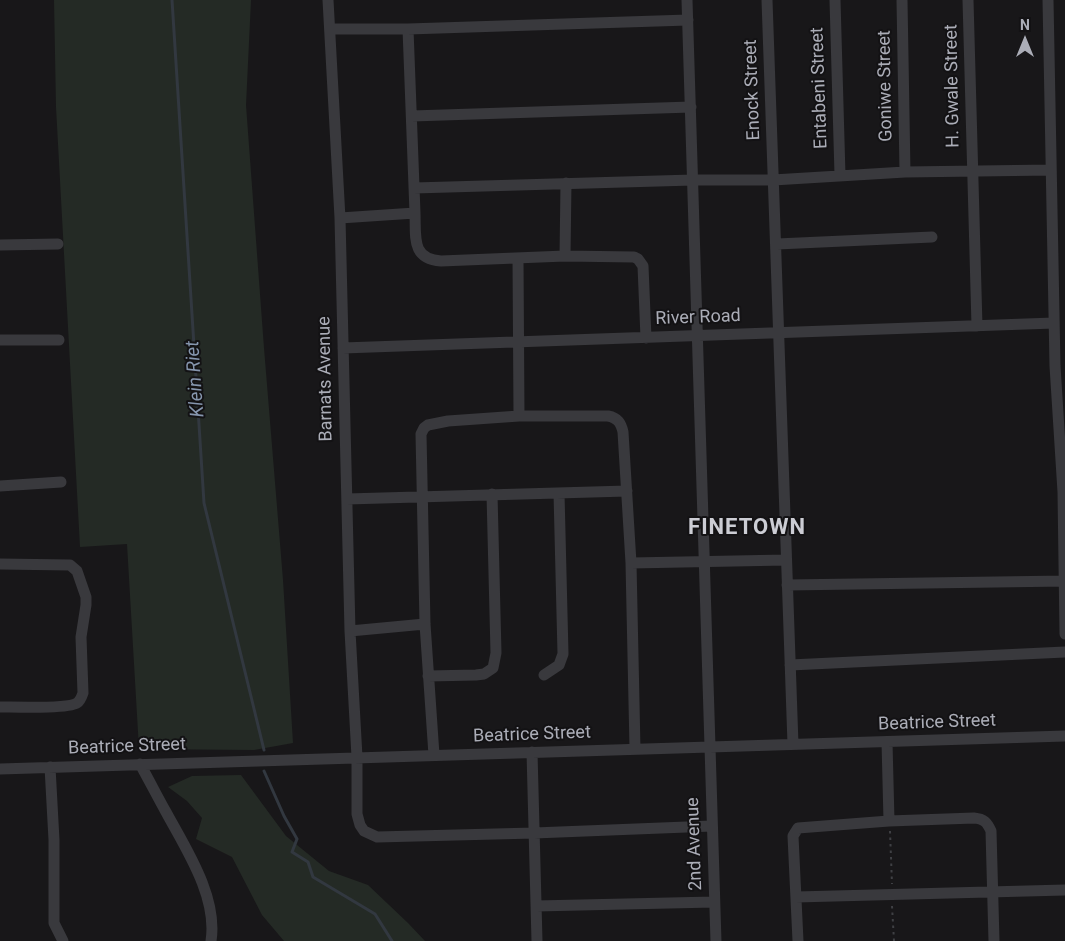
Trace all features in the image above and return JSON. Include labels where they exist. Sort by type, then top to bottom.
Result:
[{"type":"street","name":"Barnats Avenue","points":[[328,0],[340,218],[350,632],[357,757],[357,814],[364,831],[377,837],[534,833]]},
{"type":"street","name":"2nd Avenue","points":[[687,0],[716,941]]},
{"type":"street","name":"Enock Street","points":[[767,0],[793,744]]},
{"type":"street","name":"Entabeni Street","points":[[835,0],[840,175]]},
{"type":"street","name":"Goniwe Street","points":[[902,0],[905,172]]},
{"type":"street","name":"H. Gwale Street","points":[[968,0],[977,326]]},
{"type":"street","points":[[1048,0],[1054,323],[1060,366],[1064,492],[1065,634]]},
{"type":"street","points":[[330,29],[408,29],[688,20]]},
{"type":"street","points":[[408,29],[414,213],[418,249],[426,258],[441,261],[565,256],[627,256],[638,260],[643,266],[646,338]]},
{"type":"street","points":[[412,116],[691,107]]},
{"type":"street","points":[[414,188],[693,180],[774,180],[905,172],[1051,170]]},
{"type":"street","points":[[565,256],[566,183]]},
{"type":"street","points":[[340,218],[414,213]]},
{"type":"street","points":[[777,244],[932,238]]},
{"type":"street","points":[[0,246],[58,244]]},
{"type":"street","points":[[518,258],[518,416]]},
{"type":"street","name":"River Road","points":[[343,348],[1054,323]]},
{"type":"street","points":[[0,340],[59,340]]},
{"type":"street","points":[[434,755],[428,676],[421,434],[428,425],[448,421],[518,416],[602,415],[618,420],[623,432],[631,563],[635,749]]},
{"type":"street","points":[[0,486],[61,482]]},
{"type":"street","points":[[347,499],[627,491]]},
{"type":"street","points":[[544,675],[559,665],[563,654],[559,493]]},
{"type":"street","points":[[428,676],[476,675],[484,674],[493,668],[496,653],[492,494]]},
{"type":"street","points":[[631,563],[786,560]]},
{"type":"street","points":[[0,564],[70,566],[77,571],[86,597],[86,605],[81,637],[83,693],[79,701],[76,704],[63,706],[0,707]]},
{"type":"street","points":[[786,585],[1065,581]]},
{"type":"street","points":[[350,632],[426,624]]},
{"type":"street","points":[[790,665],[1065,652]]},
{"type":"street","name":"Beatrice Street","points":[[0,769],[1065,736]]},
{"type":"street","points":[[887,742],[889,821]]},
{"type":"street","points":[[532,752],[536,941]]},
{"type":"street","points":[[140,764],[203,881],[212,932],[211,941]]},
{"type":"street","points":[[50,767],[54,840],[54,923],[63,941]]},
{"type":"street","points":[[798,941],[793,836],[798,828],[889,821],[964,818],[983,820],[988,823],[991,831],[994,941]]},
{"type":"street","points":[[534,833],[712,826]]},
{"type":"street","points":[[796,897],[1065,890]]},
{"type":"street","points":[[536,906],[714,902]]},
{"type":"path","points":[[889,821],[894,941]]},
{"type":"shaded area","points":[[54,0],[251,0],[246,105],[283,580],[293,743],[254,750],[139,749],[127,544],[80,547],[56,107]]},
{"type":"shaded area","points":[[241,775],[286,836],[329,871],[368,885],[425,941],[284,941],[262,915],[232,857],[196,839],[202,818],[187,801],[168,787],[192,776]]},
{"type":"waterway","name":"Klein Riet","points":[[172,0],[204,503],[264,750]]},
{"type":"waterway","name":"Klein Riet","points":[[264,771],[284,816],[297,839],[292,852],[308,862],[313,877],[375,914],[392,941]]},
{"type":"district","name":"FINETOWN","points":[[747,528]]}]
